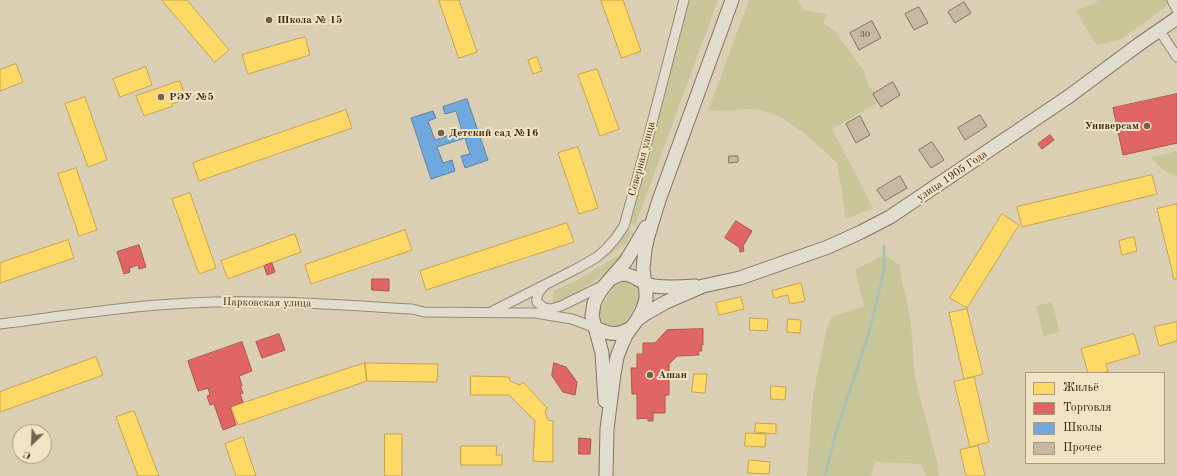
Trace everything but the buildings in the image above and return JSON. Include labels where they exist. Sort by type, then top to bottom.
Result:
[{"type":"main road","points":[[665,287],[657,282],[650,274],[646,266],[645,249],[659,200],[732,0]]},
{"type":"main road","name":"улица 1905 Года","points":[[645,284],[665,287],[703,286],[740,278],[828,248],[861,232],[890,217],[1068,97],[1177,18]]},
{"type":"main road","points":[[606,476],[606,429],[602,353],[593,321],[592,311],[599,293],[633,251],[659,200]]},
{"type":"main road","points":[[606,429],[617,357],[626,335],[642,311],[646,299],[643,269],[645,258]]},
{"type":"main road","points":[[607,282],[616,275],[627,274],[632,275],[645,284]]},
{"type":"main road","name":"улица 1905 Года","points":[[634,323],[645,314],[666,302],[703,286]]},
{"type":"main road","points":[[596,328],[613,334],[624,332],[634,323]]},
{"type":"street","name":"Северная улица","points":[[489,313],[597,257],[615,239],[624,226],[684,0]]},
{"type":"street","points":[[1172,0],[1177,10]]},
{"type":"street","points":[[1159,30],[1177,58]]},
{"type":"street","points":[[549,282],[539,292],[536,298],[537,302],[544,308],[551,309]]},
{"type":"street","name":"Парковская улица","points":[[535,314],[561,306],[607,282]]},
{"type":"street","name":"Парковская улица","points":[[0,324],[161,304],[234,301],[412,309],[424,312],[535,314],[572,319],[596,328]]},
{"type":"shaded area","points":[[690,0],[718,0],[635,226],[631,223],[662,100]]},
{"type":"shaded area","points":[[749,0],[798,0],[803,10],[827,14],[823,23],[835,31],[864,71],[869,87],[884,99],[832,129],[873,208],[846,219],[837,163],[803,132],[779,116],[757,109],[708,111]]},
{"type":"shaded area","points":[[1098,0],[1167,0],[1168,4],[1121,39],[1097,45],[1075,10],[1094,4]]},
{"type":"shaded area","points":[[1177,151],[1177,177],[1162,169],[1151,157]]},
{"type":"shaded area","points":[[628,230],[632,231],[626,244],[603,259],[619,244]]},
{"type":"shaded area","points":[[624,252],[627,253],[612,269],[578,292],[553,304],[553,291],[577,280]]},
{"type":"shaded area","points":[[884,255],[900,265],[901,277],[911,323],[915,378],[938,466],[939,476],[926,476],[921,464],[875,462],[871,476],[807,476],[813,395],[827,327],[832,317],[864,306],[855,270]]},
{"type":"shaded area","points":[[624,280],[630,281],[637,286],[640,292],[638,300],[628,318],[622,324],[611,327],[606,325],[601,320],[600,308],[614,286]]},
{"type":"shaded area","points":[[1052,302],[1060,332],[1044,336],[1036,306]]},
{"type":"waterway","points":[[825,476],[837,429],[870,329],[884,271],[884,246]]},
{"type":"place","name":"Школа № 15","points":[[269,20]]},
{"type":"place","name":"РЭУ №5","points":[[161,97]]},
{"type":"place","name":"Универсам","points":[[1147,126]]},
{"type":"place","name":"Детский сад №16","points":[[441,133]]},
{"type":"place","name":"Ашан","points":[[650,375]]}]
